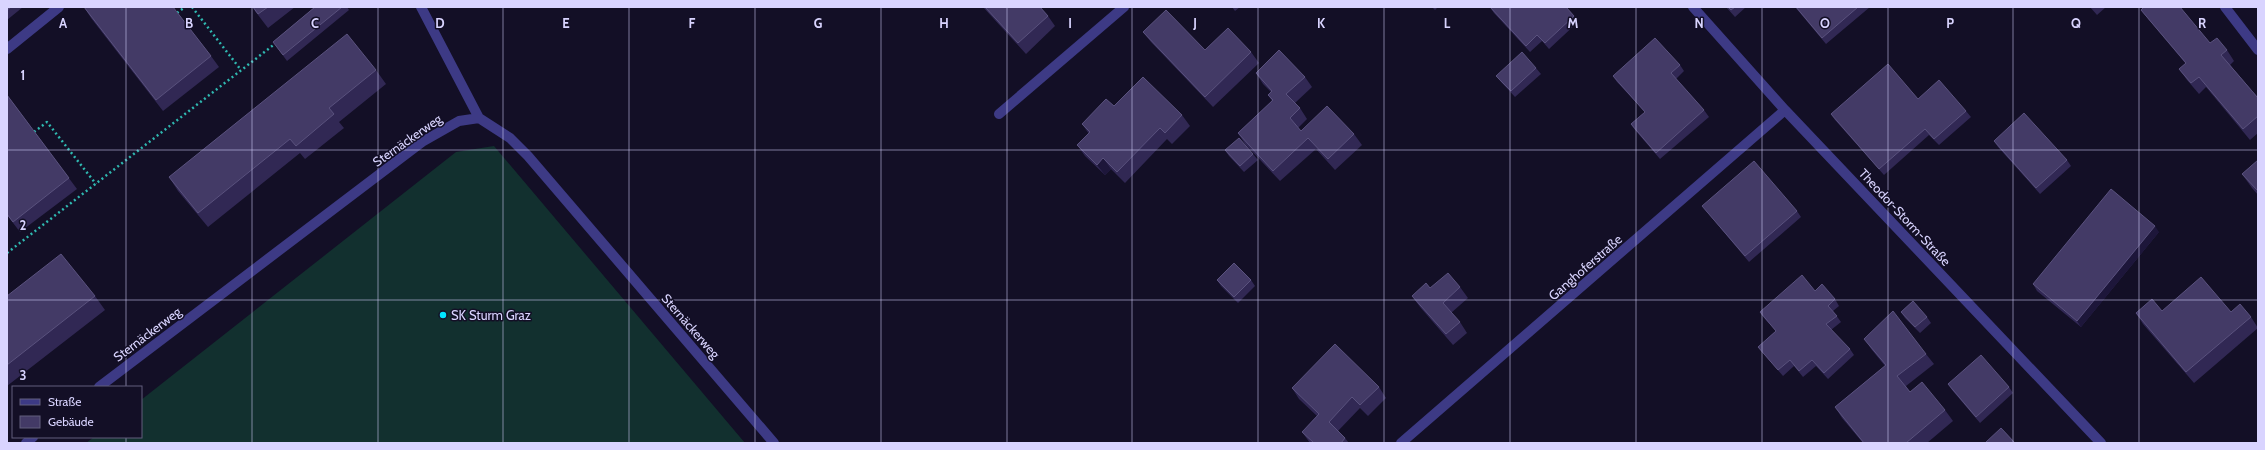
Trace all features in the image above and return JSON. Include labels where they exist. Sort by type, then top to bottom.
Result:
[{"type":"street","points":[[7,49],[58,7]]},
{"type":"street","points":[[421,7],[479,118]]},
{"type":"street","points":[[999,114],[1124,7]]},
{"type":"street","name":"Theodor-Storm-Straße","points":[[1693,7],[1785,110],[2101,443]]},
{"type":"street","points":[[2225,7],[2258,50]]},
{"type":"street","name":"Ganghoferstraße","points":[[1401,443],[1785,110]]},
{"type":"street","name":"Sternäckerweg","points":[[100,386],[422,142],[460,120],[479,118],[510,138],[528,156],[774,443]]},
{"type":"path","points":[[177,13],[185,7]]},
{"type":"path","points":[[192,7],[241,70]]},
{"type":"path","points":[[7,253],[277,41]]},
{"type":"path","points":[[34,132],[47,122],[96,184]]},
{"type":"green space","name":"SK Sturm Graz","points":[[494,146],[745,443],[86,443],[93,438],[142,438],[142,399],[456,152]]},
{"type":"building","points":[[84,7],[173,7],[211,56],[156,100]]},
{"type":"building","points":[[253,7],[268,7],[258,14]]},
{"type":"building","points":[[315,7],[342,7],[283,55],[273,42]]},
{"type":"building","points":[[985,7],[1040,7],[1048,16],[1018,43]]},
{"type":"building","points":[[1490,7],[1566,7],[1574,16],[1545,43],[1537,35],[1526,46]]},
{"type":"building","points":[[1728,7],[1735,7],[1731,10]]},
{"type":"building","points":[[1796,7],[1858,7],[1822,38]]},
{"type":"building","points":[[2144,7],[2180,7],[2210,43],[2217,38],[2227,50],[2221,55],[2258,98],[2258,116],[2243,129],[2199,77],[2191,83],[2179,69],[2186,63],[2141,10]]},
{"type":"building","points":[[1166,10],[1205,50],[1228,28],[1251,52],[1205,97],[1143,32]]},
{"type":"building","points":[[347,34],[376,70],[329,108],[334,114],[296,146],[290,139],[198,213],[169,177]]},
{"type":"building","points":[[1655,38],[1680,65],[1671,73],[1704,110],[1656,153],[1631,124],[1645,112],[1613,76]]},
{"type":"building","points":[[1279,50],[1305,77],[1286,94],[1300,108],[1290,118],[1301,131],[1327,106],[1354,134],[1328,159],[1308,138],[1273,171],[1238,133],[1273,100],[1268,95],[1272,91],[1256,73]]},
{"type":"building","points":[[1522,52],[1536,68],[1511,91],[1496,76]]},
{"type":"building","points":[[1888,64],[1918,99],[1939,80],[1966,111],[1934,139],[1925,129],[1879,169],[1831,114]]},
{"type":"building","points":[[1143,77],[1182,115],[1165,133],[1160,128],[1117,172],[1103,158],[1097,165],[1077,145],[1090,132],[1082,124],[1106,99],[1114,106]]},
{"type":"building","points":[[7,95],[69,178],[13,222],[7,214]]},
{"type":"building","points":[[2024,113],[2067,160],[2036,188],[1994,141]]},
{"type":"building","points":[[1239,138],[1253,154],[1240,166],[1225,150]]},
{"type":"building","points":[[2258,160],[2258,191],[2242,174]]},
{"type":"building","points":[[1754,161],[1797,211],[1745,256],[1702,206]]},
{"type":"building","points":[[2111,189],[2155,226],[2077,321],[2033,284]]},
{"type":"building","points":[[61,254],[95,296],[7,365],[7,296]]},
{"type":"building","points":[[1234,263],[1251,280],[1234,297],[1217,280]]},
{"type":"building","points":[[1448,273],[1460,287],[1443,303],[1460,322],[1446,334],[1412,296],[1426,283],[1430,288]]},
{"type":"building","points":[[1802,275],[1815,291],[1822,284],[1835,299],[1828,306],[1837,316],[1826,324],[1850,349],[1824,373],[1812,360],[1799,371],[1790,360],[1778,370],[1758,347],[1776,331],[1760,312]]},
{"type":"building","points":[[2201,277],[2231,312],[2240,304],[2251,317],[2186,372],[2136,313],[2152,299],[2162,311]]},
{"type":"building","points":[[1913,301],[1927,317],[1915,327],[1901,312]]},
{"type":"building","points":[[1893,311],[1926,354],[1897,376],[1910,392],[1922,382],[1945,410],[1906,443],[1864,443],[1835,407],[1886,365],[1864,339]]},
{"type":"building","points":[[1335,344],[1379,387],[1360,405],[1352,397],[1329,422],[1345,438],[1341,443],[1314,443],[1302,432],[1319,414],[1292,388]]},
{"type":"building","points":[[1981,355],[2009,387],[1976,417],[1948,384]]},
{"type":"building","points":[[2001,428],[2015,443],[1985,443]]},
{"type":"place","name":"SK Sturm Graz","points":[[443,315]]}]
